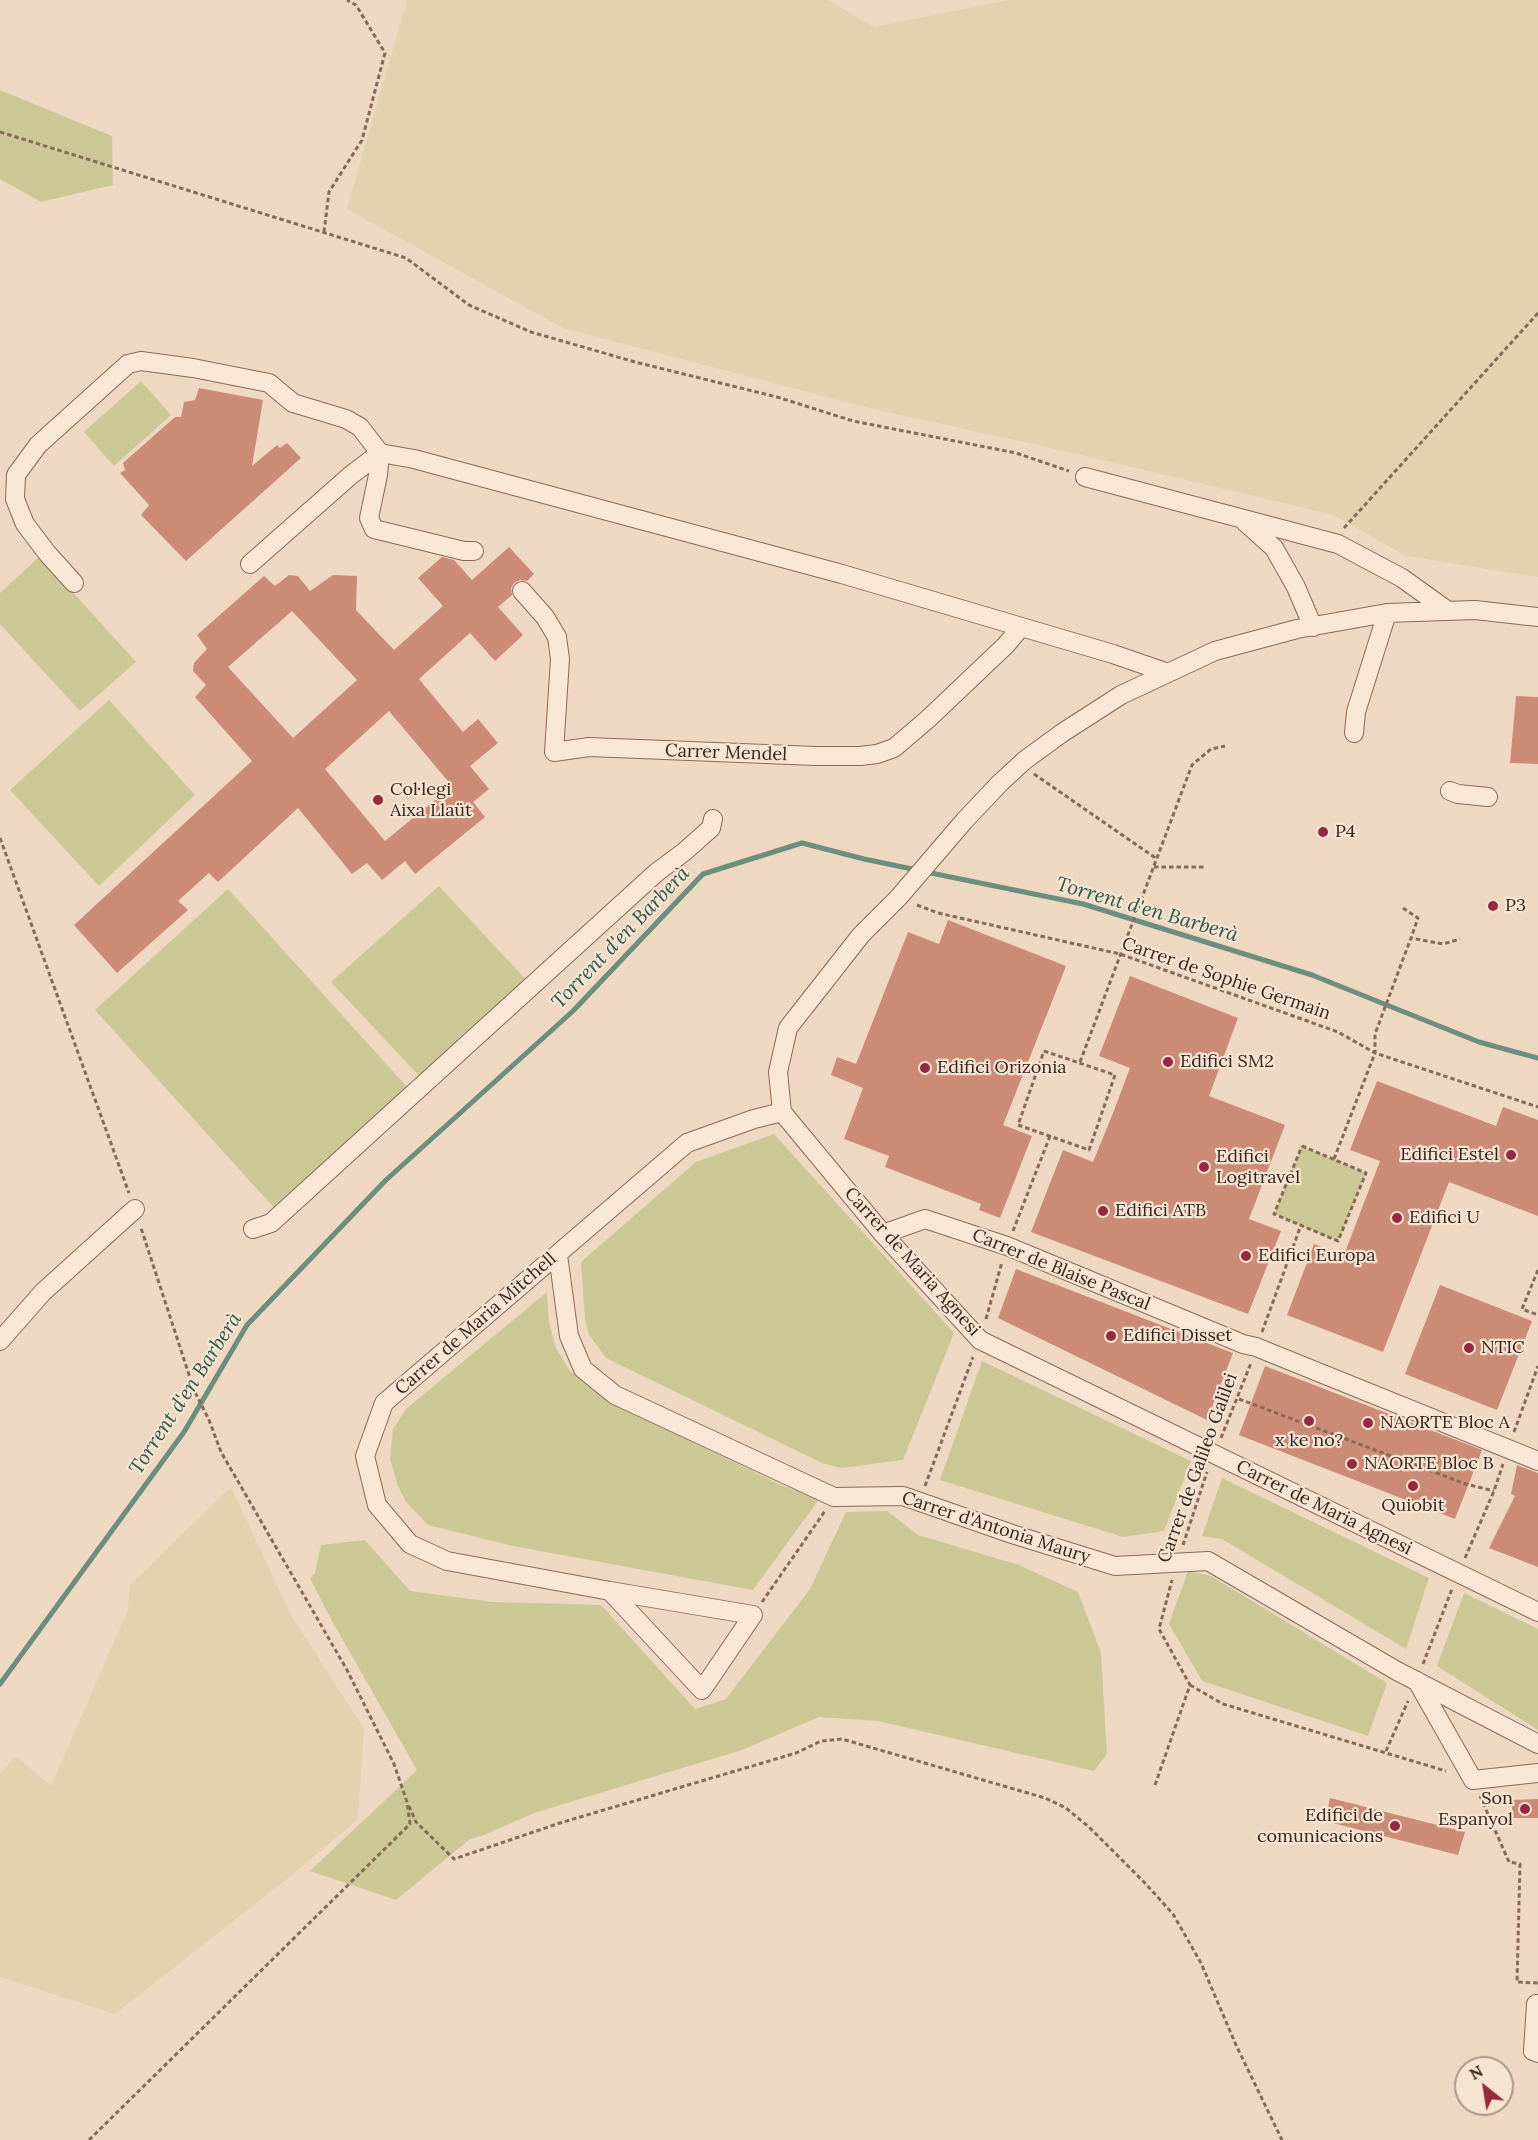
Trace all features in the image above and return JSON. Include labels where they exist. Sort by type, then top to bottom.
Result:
[{"type":"street","points":[[74,583],[25,524],[15,499],[16,475],[38,445],[128,364],[141,361],[193,368],[269,383],[293,403],[346,418],[360,427],[380,453],[414,459],[830,571],[1113,654],[1168,673]]},
{"type":"street","points":[[380,453],[369,518],[374,529],[464,551],[474,551]]},
{"type":"street","points":[[250,564],[351,475],[380,453]]},
{"type":"street","points":[[1085,477],[1338,544],[1402,578],[1448,611]]},
{"type":"street","points":[[1242,519],[1274,548],[1296,587],[1313,627]]},
{"type":"street","name":"Carrer Mendel","points":[[522,591],[545,617],[557,637],[560,659],[554,752],[588,747],[816,756],[877,754],[894,748],[928,719],[1006,645],[1021,627]]},
{"type":"street","points":[[782,1112],[778,1072],[788,1028],[861,935],[965,820],[1025,760],[1062,733],[1121,695],[1215,651],[1297,629],[1387,613],[1475,610],[1538,617]]},
{"type":"street","points":[[1354,733],[1356,712],[1387,613]]},
{"type":"street","points":[[1450,791],[1488,797]]},
{"type":"street","points":[[253,1229],[271,1223],[640,886],[711,828],[713,819]]},
{"type":"street","name":"Carrer de Maria Agnesi","points":[[782,1112],[883,1234],[980,1340],[1538,1612]]},
{"type":"street","name":"Carrer de Maria Mitchell","points":[[753,1615],[447,1561],[410,1544],[377,1505],[365,1456],[384,1403],[687,1143],[754,1119],[782,1112]]},
{"type":"street","points":[[0,1341],[43,1292],[135,1209]]},
{"type":"street","name":"Carrer de Blaise Pascal","points":[[883,1234],[925,1220],[1007,1246],[1243,1344],[1256,1347],[1538,1461]]},
{"type":"street","name":"Carrer d'Antonia Maury","points":[[558,1255],[569,1336],[583,1369],[615,1395],[834,1497],[903,1496],[1012,1534],[1115,1566],[1208,1561],[1417,1681],[1538,1744]]},
{"type":"street","points":[[610,1591],[702,1690],[753,1615]]},
{"type":"street","points":[[1417,1681],[1473,1780],[1538,1773]]},
{"type":"street","points":[[1537,2004],[1533,2051],[1538,2053]]},
{"type":"path","points":[[324,232],[329,192],[362,140],[385,53],[356,5],[347,0]]},
{"type":"path","points":[[0,132],[406,258],[469,305],[531,332],[635,362],[777,397],[853,422],[1016,453],[1085,477]]},
{"type":"path","points":[[1338,544],[1344,526],[1538,313]]},
{"type":"path","points":[[1080,1062],[1192,765],[1211,749],[1224,746]]},
{"type":"path","points":[[1025,760],[1036,777],[1157,859]]},
{"type":"path","points":[[0,838],[135,1209],[194,1390],[221,1452],[347,1670],[394,1764],[416,1822],[454,1859],[560,1823],[795,1753],[821,1741],[842,1739],[1045,1798],[1066,1808],[1089,1827],[1173,1914],[1201,1963],[1236,2045],[1282,2140]]},
{"type":"path","points":[[1154,867],[1204,867]]},
{"type":"path","name":"Carrer de Sophie Germain","points":[[903,891],[938,913],[1120,954],[1338,1032],[1375,1053],[1538,1107]]},
{"type":"path","points":[[1334,1159],[1375,1053],[1375,1034],[1418,918],[1403,908]]},
{"type":"path","points":[[1411,938],[1443,944],[1460,939]]},
{"type":"path","points":[[1044,1051],[1080,1062],[1115,1076],[1089,1150],[1018,1125],[1044,1051]]},
{"type":"path","points":[[1302,1146],[1366,1173],[1338,1240],[1301,1225],[1274,1214],[1302,1146]]},
{"type":"path","name":"Carrer de Galileo Galilei","points":[[1190,1685],[1159,1629],[1176,1563],[1213,1455],[1238,1398],[1301,1225]]},
{"type":"path","points":[[1538,1270],[1522,1309],[1538,1315]]},
{"type":"path","points":[[1238,1398],[1466,1484],[1494,1491]]},
{"type":"path","points":[[753,1615],[834,1497]]},
{"type":"path","points":[[1155,1785],[1190,1685],[1223,1704],[1386,1751],[1473,1780],[1509,1862],[1520,1864],[1517,1982],[1538,1983],[1537,2004]]},
{"type":"path","points":[[89,2140],[410,1824],[408,1802]]},
{"type":"shaded area","points":[[407,0],[828,0],[874,27],[1009,0],[1538,0],[1538,577],[1406,556],[1334,515],[1073,453],[865,407],[563,328],[347,209]]},
{"type":"shaded area","points":[[0,90],[112,136],[113,185],[41,202],[0,179]]},
{"type":"shaded area","points":[[141,381],[171,415],[114,466],[84,432]]},
{"type":"shaded area","points":[[40,556],[136,662],[80,711],[0,624],[0,593]]},
{"type":"shaded area","points":[[109,700],[195,795],[99,886],[10,790]]},
{"type":"shaded area","points":[[439,886],[529,983],[422,1079],[331,982]]},
{"type":"shaded area","points":[[228,889],[408,1088],[276,1210],[95,1010]]},
{"type":"shaded area","points":[[774,1134],[954,1333],[903,1460],[841,1468],[822,1463],[606,1358],[589,1335],[585,1320],[581,1262],[696,1162]]},
{"type":"shaded area","points":[[1302,1146],[1366,1173],[1338,1241],[1274,1214]]},
{"type":"shaded area","points":[[547,1292],[549,1322],[556,1348],[570,1371],[607,1400],[783,1486],[820,1498],[753,1590],[513,1546],[428,1525],[406,1502],[398,1486],[390,1459],[393,1429],[406,1409]]},
{"type":"shaded area","points":[[982,1361],[1191,1461],[1164,1531],[1123,1537],[940,1480]]},
{"type":"shaded area","points":[[1222,1478],[1429,1578],[1406,1649],[1222,1539],[1202,1536]]},
{"type":"shaded area","points":[[231,1487],[291,1615],[364,1729],[358,1819],[297,1871],[115,2014],[0,1977],[0,1774],[16,1756],[51,1786],[128,1610],[130,1585]]},
{"type":"shaded area","points":[[887,1511],[918,1535],[1019,1565],[1078,1592],[1101,1653],[1107,1754],[1094,1771],[878,1721],[819,1717],[742,1750],[534,1813],[470,1839],[396,1900],[310,1871],[417,1770],[310,1578],[315,1573],[321,1545],[365,1540],[410,1591],[493,1602],[601,1605],[695,1709],[726,1699],[810,1589],[846,1512]]},
{"type":"shaded area","points":[[1188,1571],[1211,1576],[1387,1683],[1368,1736],[1202,1681],[1169,1624]]},
{"type":"shaded area","points":[[1464,1593],[1538,1629],[1538,1730],[1437,1666]]},
{"type":"building","points":[[199,388],[263,400],[252,466],[277,445],[280,448],[287,443],[301,458],[186,561],[141,515],[149,505],[120,473],[125,470],[123,463],[175,417],[181,417],[184,402],[195,400]]},
{"type":"building","points":[[509,547],[534,574],[527,581],[520,580],[514,583],[511,588],[512,595],[498,607],[523,635],[495,661],[470,633],[419,679],[463,732],[478,719],[498,743],[470,766],[489,789],[473,802],[485,817],[415,874],[405,861],[382,880],[367,863],[352,874],[298,808],[218,882],[209,873],[178,901],[188,910],[117,973],[74,925],[252,761],[195,697],[206,685],[193,671],[194,663],[207,649],[197,635],[264,576],[275,586],[289,575],[298,576],[310,591],[333,575],[357,576],[356,610],[394,650],[443,606],[418,578],[442,557],[454,560],[472,580]],"holes":[[[292,611],[357,680],[293,738],[228,667]],[[389,711],[452,786],[385,841],[325,769]]]},
{"type":"building","points":[[1516,696],[1538,697],[1538,764],[1510,763]]},
{"type":"building","name":"Edifici Orizonia","points":[[948,920],[1066,966],[1003,1125],[1032,1136],[1000,1218],[979,1210],[981,1204],[885,1167],[889,1156],[844,1139],[863,1088],[831,1075],[837,1057],[856,1064],[908,932],[939,944]]},
{"type":"building","points":[[1130,976],[1238,1018],[1209,1096],[1285,1125],[1249,1219],[1281,1231],[1248,1314],[1031,1232],[1063,1150],[1093,1162],[1113,1113],[1130,1068],[1099,1056]]},
{"type":"building","name":"Edifici U","points":[[1377,1081],[1496,1126],[1503,1107],[1538,1120],[1538,1216],[1449,1182],[1383,1352],[1287,1315],[1314,1244],[1344,1255],[1380,1161],[1350,1150]]},
{"type":"building","name":"Edifici Disset","points":[[1016,1269],[1233,1353],[1207,1420],[998,1318]]},
{"type":"building","name":"NTIC","points":[[1440,1285],[1532,1321],[1497,1410],[1405,1374]]},
{"type":"building","points":[[1265,1366],[1482,1450],[1455,1519],[1239,1435]]},
{"type":"building","points":[[1517,1465],[1538,1473],[1538,1567],[1489,1548],[1515,1496],[1511,1494]]},
{"type":"building","name":"Edifici de comunicacions","points":[[1330,1798],[1465,1832],[1458,1855],[1325,1821]]},
{"type":"building","name":"Son Espanyol","points":[[1538,1799],[1538,1818],[1512,1818],[1512,1800]]},
{"type":"waterway","name":"Torrent d'en Barberà","points":[[0,1684],[184,1432],[247,1325],[386,1180],[573,1011],[703,874],[802,843],[917,870]]},
{"type":"waterway","name":"Torrent d'en Barberà","points":[[926,872],[1083,904],[1312,975],[1479,1042],[1538,1058]]},
{"type":"place","name":"Col·legi Aixa Llaüt","points":[[378,800]]},
{"type":"place","name":"P4","points":[[1323,832]]},
{"type":"place","name":"P3","points":[[1493,906]]},
{"type":"place","name":"Edifici SM2","points":[[1168,1062]]},
{"type":"place","name":"Edifici Orizonia","points":[[925,1068]]},
{"type":"place","name":"Edifici Estel","points":[[1511,1155]]},
{"type":"place","name":"Edifici Logitravel","points":[[1204,1167]]},
{"type":"place","name":"Edifici ATB","points":[[1103,1211]]},
{"type":"place","name":"Edifici U","points":[[1397,1218]]},
{"type":"place","name":"Edifici Europa","points":[[1246,1256]]},
{"type":"place","name":"Edifici Disset","points":[[1111,1336]]},
{"type":"place","name":"NTIC","points":[[1469,1348]]},
{"type":"place","name":"x ke no?","points":[[1309,1421]]},
{"type":"place","name":"NAORTE Bloc A","points":[[1368,1423]]},
{"type":"place","name":"NAORTE Bloc B","points":[[1352,1464]]},
{"type":"place","name":"Quiobit","points":[[1413,1486]]},
{"type":"place","name":"Son Espanyol","points":[[1525,1809]]},
{"type":"place","name":"Edifici de comunicacions","points":[[1395,1826]]}]
